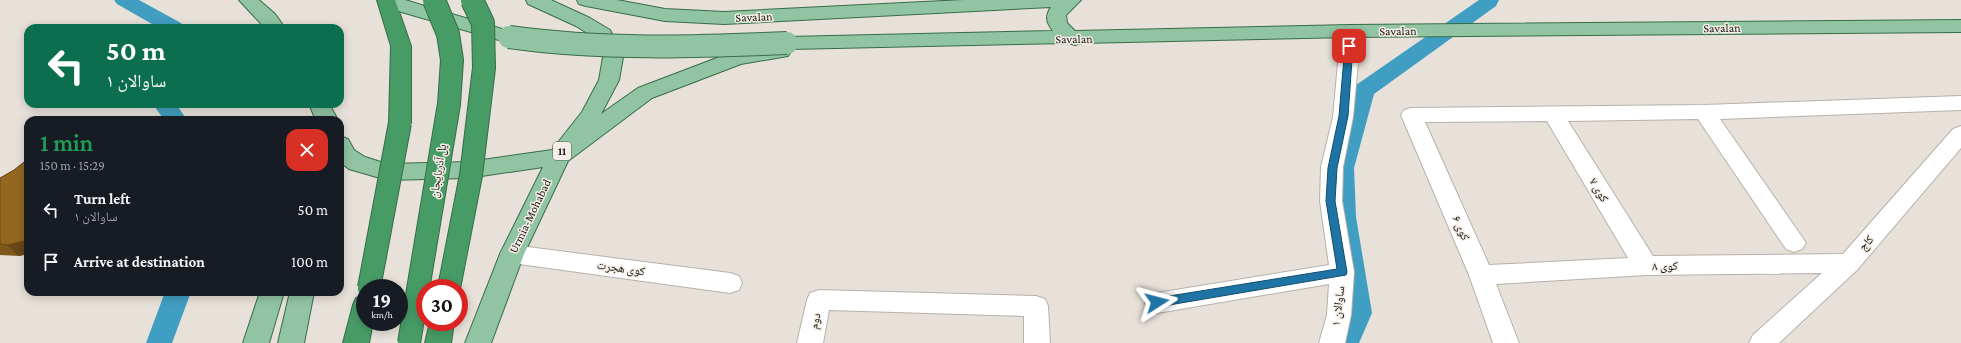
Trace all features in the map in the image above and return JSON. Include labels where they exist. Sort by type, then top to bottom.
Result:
[{"type":"highway","points":[[371,279],[400,123],[401,46],[387,0]]},
{"type":"highway","name":"پل آذربایجان","points":[[409,343],[449,104],[452,60],[448,34],[434,0]]},
{"type":"highway","points":[[452,279],[471,175],[484,68],[482,22],[472,0]]},
{"type":"highway","points":[[356,343],[359,331]]},
{"type":"highway","points":[[438,343],[440,331]]},
{"type":"main road","points":[[248,0],[273,24]]},
{"type":"main road","name":"Savalan","points":[[387,0],[468,26],[509,37],[537,42],[664,49],[787,43],[1075,39],[1350,32],[1961,26]]},
{"type":"main road","name":"Urmia-Mohabad","points":[[478,343],[512,254],[559,156],[590,116],[608,80],[613,57],[603,34],[583,22],[535,0]]},
{"type":"main road","name":"Savalan","points":[[586,0],[665,15],[724,18],[1066,0]]},
{"type":"main road","points":[[1072,0],[1061,6],[1056,14],[1056,23],[1063,32],[1075,39]]},
{"type":"main road","points":[[344,151],[346,155],[357,163],[387,172],[468,170],[531,162],[559,156],[645,93],[737,58],[827,43]]},
{"type":"main road","points":[[256,343],[271,296]]},
{"type":"main road","points":[[291,343],[301,296]]},
{"type":"street","name":"ساوالان ۱","points":[[1332,343],[1339,315],[1342,272],[1331,201],[1332,168],[1343,116],[1350,32]]},
{"type":"street","points":[[1553,114],[1704,112],[1961,103]]},
{"type":"street","points":[[1704,112],[1794,243]]},
{"type":"street","name":"کوی ۶","points":[[1506,343],[1482,275],[1411,115],[1553,114]]},
{"type":"street","name":"کوی ۷","points":[[1553,114],[1646,266]]},
{"type":"street","name":"کاج","points":[[1762,343],[1849,263],[1961,134]]},
{"type":"street","name":"کوی هجرت","points":[[512,254],[730,283]]},
{"type":"street","name":"کوی ۸","points":[[1482,275],[1646,266],[1849,263]]},
{"type":"street","points":[[1157,302],[1342,272]]},
{"type":"street","name":"دوم","points":[[810,343],[819,300],[1036,306],[1037,343]]},
{"type":"building","points":[[24,162],[24,241],[7,245],[0,244],[0,178]]},
{"type":"waterway","points":[[124,0],[167,24]]},
{"type":"waterway","points":[[1346,343],[1359,313],[1344,217],[1343,168],[1364,90],[1489,2],[1489,0]]},
{"type":"waterway","points":[[167,108],[173,116]]},
{"type":"waterway","points":[[159,343],[177,296]]},
{"type":"route","points":[[1157,302],[1342,272],[1331,201],[1332,168],[1343,116],[1349,46]]}]
